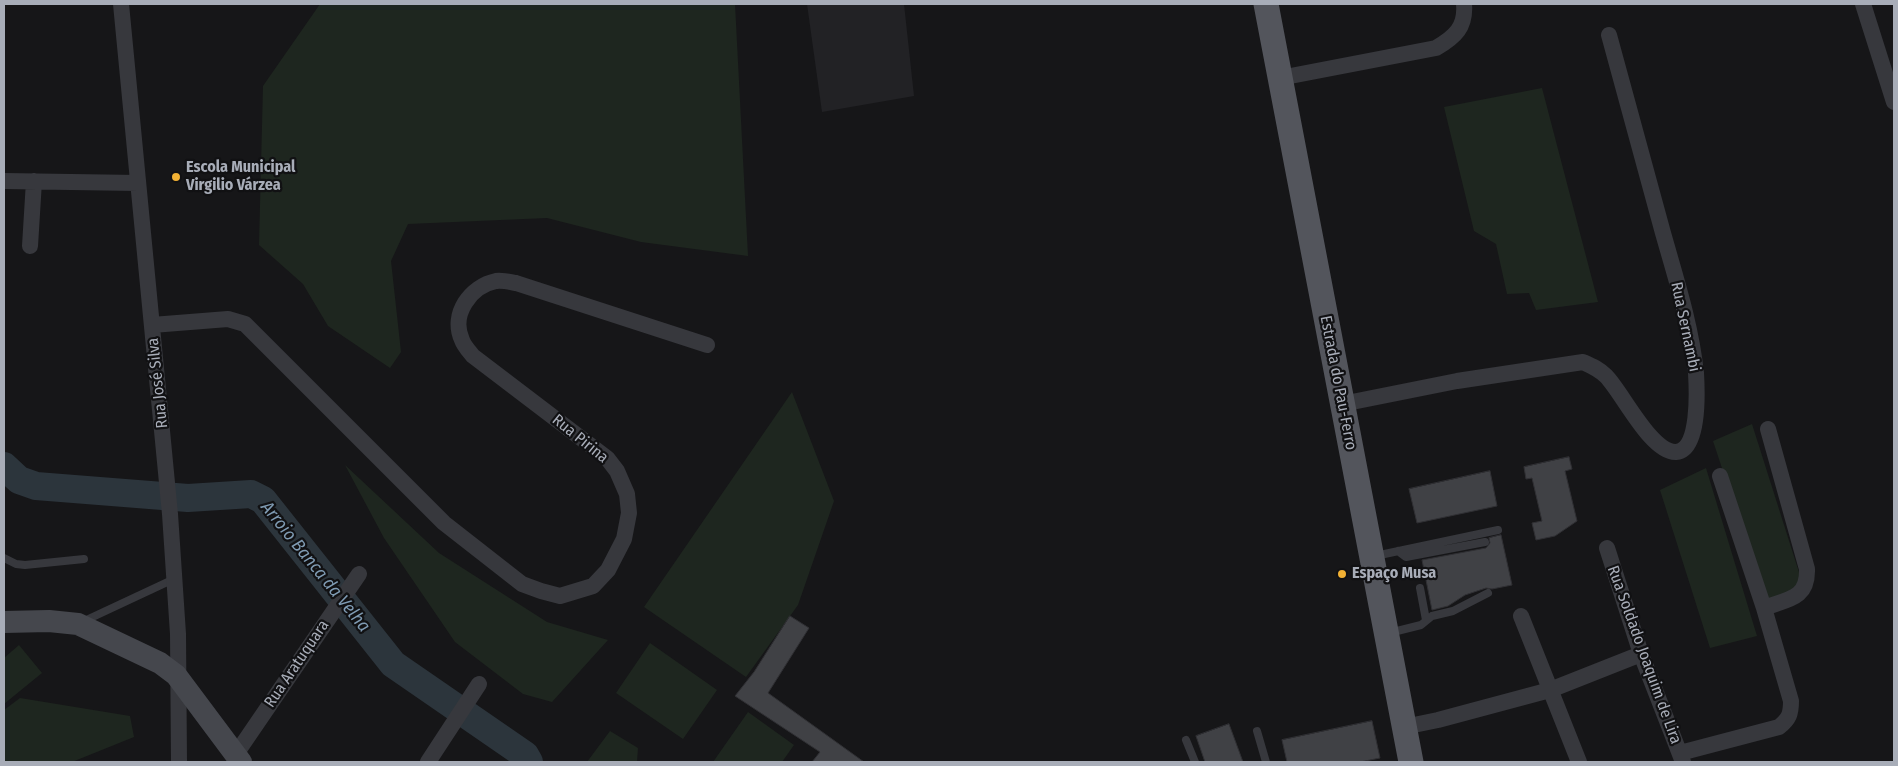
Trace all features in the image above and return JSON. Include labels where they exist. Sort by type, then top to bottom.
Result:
[{"type":"main road","name":"Estrada do Pau-Ferro","points":[[1266,4],[1410,762]]},
{"type":"street","name":"Rua José Silva","points":[[121,4],[168,480],[178,634],[176,676],[179,762]]},
{"type":"street","points":[[1280,78],[1436,48],[1452,39],[1460,30],[1464,15],[1464,4]]},
{"type":"street","points":[[1863,4],[1894,102]]},
{"type":"street","name":"Rua Sernambi","points":[[1342,404],[1457,381],[1583,362],[1595,367],[1607,377],[1653,440],[1664,449],[1674,452],[1682,450],[1688,443],[1694,427],[1697,402],[1692,344],[1609,35]]},
{"type":"street","points":[[4,181],[138,183]]},
{"type":"street","points":[[30,246],[34,181]]},
{"type":"street","name":"Rua Pirina","points":[[152,325],[228,319],[245,324],[444,523],[522,584],[560,596],[593,586],[608,570],[624,539],[629,513],[627,494],[617,471],[607,458],[473,356],[461,339],[458,320],[465,301],[478,288],[498,281],[516,283],[707,344]]},
{"type":"street","points":[[1764,608],[1801,593],[1805,588],[1807,579],[1807,569],[1768,429]]},
{"type":"street","points":[[1681,758],[1779,727],[1788,720],[1791,713],[1791,701],[1764,608],[1720,476]]},
{"type":"street","name":"Rua Soldado Joaquim de Lira","points":[[1606,548],[1641,654],[1681,758]]},
{"type":"street","name":"Rua Aratuquara","points":[[239,758],[329,617],[359,574]]},
{"type":"street","points":[[1521,616],[1579,762]]},
{"type":"street","points":[[4,622],[49,621],[78,624],[160,663],[176,676],[239,758]]},
{"type":"street","points":[[1404,727],[1438,720],[1550,690],[1641,654]]},
{"type":"street","points":[[428,762],[479,684]]},
{"type":"lane","points":[[1372,557],[1498,530]]},
{"type":"lane","points":[[1398,551],[1406,557],[1485,542]]},
{"type":"lane","points":[[4,558],[16,564],[25,565],[84,559]]},
{"type":"lane","points":[[78,624],[174,579]]},
{"type":"lane","points":[[1420,588],[1426,620]]},
{"type":"lane","points":[[1387,633],[1421,625],[1432,616],[1453,611],[1488,593]]},
{"type":"lane","points":[[1258,730],[1266,762]]},
{"type":"lane","points":[[1186,740],[1195,762]]},
{"type":"shaded area","points":[[320,4],[735,4],[748,256],[641,242],[547,218],[408,224],[391,261],[401,352],[390,368],[328,326],[303,284],[259,245],[263,86]]},
{"type":"shaded area","points":[[807,4],[904,4],[914,96],[822,112]]},
{"type":"shaded area","points":[[1542,88],[1598,302],[1536,310],[1529,293],[1507,294],[1496,244],[1474,231],[1444,107]]},
{"type":"shaded area","points":[[792,392],[834,501],[798,605],[746,677],[644,607]]},
{"type":"shaded area","points":[[1752,424],[1804,588],[1766,601],[1713,441]]},
{"type":"shaded area","points":[[345,465],[439,553],[547,622],[608,640],[552,702],[523,694],[455,642],[384,538]]},
{"type":"shaded area","points":[[1706,468],[1757,636],[1710,648],[1660,490]]},
{"type":"shaded area","points":[[650,643],[717,690],[683,739],[616,693]]},
{"type":"shaded area","points":[[19,645],[42,673],[4,704],[4,658]]},
{"type":"shaded area","points":[[20,698],[130,716],[134,737],[72,762],[4,762],[4,710]]},
{"type":"shaded area","points":[[748,712],[794,745],[782,762],[713,762]]},
{"type":"shaded area","points":[[610,731],[638,748],[637,762],[587,762]]},
{"type":"building","points":[[1569,457],[1572,469],[1565,471],[1577,521],[1555,536],[1536,540],[1532,523],[1542,521],[1532,478],[1526,479],[1524,467]]},
{"type":"building","points":[[1490,471],[1497,506],[1417,523],[1409,489]]},
{"type":"building","points":[[1501,535],[1512,585],[1492,589],[1486,588],[1465,595],[1448,606],[1432,610],[1422,560],[1486,548],[1490,543],[1489,538]]},
{"type":"building","points":[[790,616],[809,628],[768,693],[864,762],[812,762],[820,752],[735,696],[754,672]]},
{"type":"building","points":[[1372,721],[1380,758],[1360,762],[1287,762],[1282,740]]},
{"type":"building","points":[[1229,724],[1243,762],[1205,762],[1196,736]]},
{"type":"waterway","name":"Arroio Banca da Velha","points":[[4,466],[19,480],[36,486],[188,498],[251,494],[263,500],[393,664],[525,755],[529,762]]},
{"type":"place","name":"Escola Municipal Virgilio Várzea","points":[[176,177]]},
{"type":"place","name":"Espaço Musa","points":[[1342,574]]}]
